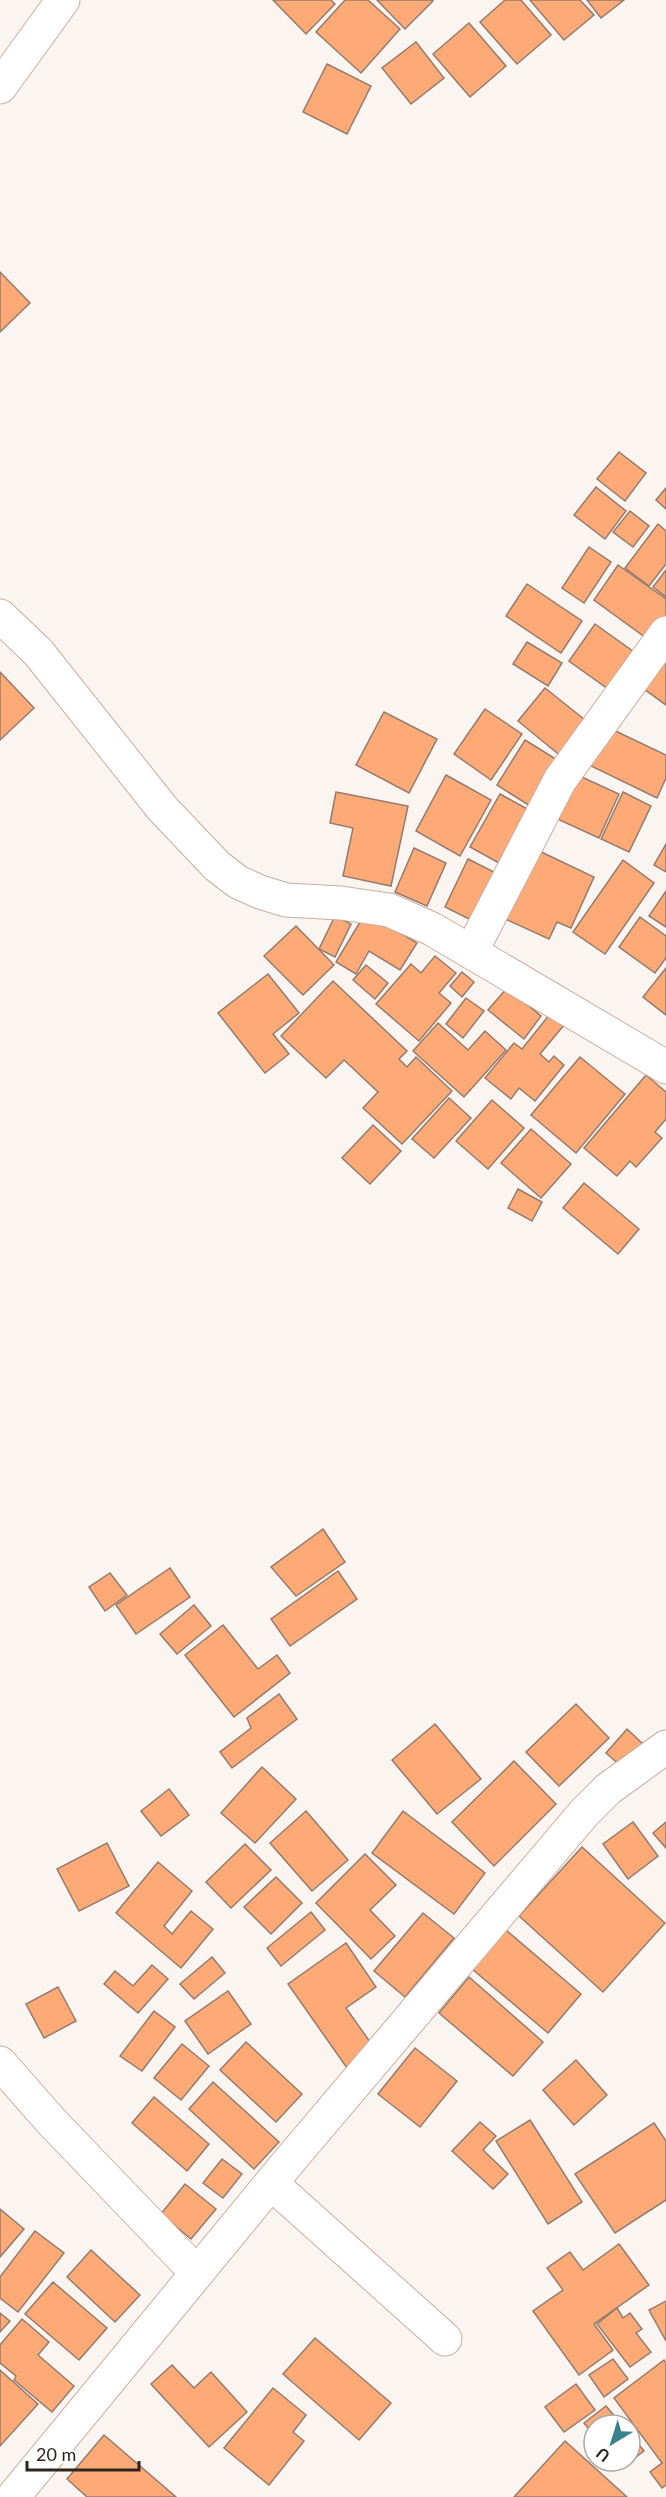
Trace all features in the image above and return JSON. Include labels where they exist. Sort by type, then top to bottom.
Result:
[{"type":"street","points":[[0,87],[63,0]]},
{"type":"street","points":[[0,616],[38,652],[162,808],[217,866],[238,882],[286,900],[341,903],[388,910],[432,929],[666,1067]]},
{"type":"street","points":[[471,952],[560,780],[666,633]]},
{"type":"street","points":[[13,2497],[271,2183],[584,1812],[608,1789],[666,1747]]},
{"type":"street","points":[[0,2063],[51,2121],[197,2273]]},
{"type":"street","points":[[271,2183],[445,2339]]},
{"type":"building","points":[[273,0],[331,0],[335,4],[306,34]]},
{"type":"building","points":[[345,0],[368,0],[400,29],[361,73],[316,32]]},
{"type":"building","points":[[377,0],[431,0],[433,1],[405,29]]},
{"type":"building","points":[[505,0],[521,0],[551,35],[517,64],[480,22]]},
{"type":"building","points":[[530,0],[580,0],[594,15],[564,40]]},
{"type":"building","points":[[587,0],[624,0],[601,18]]},
{"type":"building","points":[[469,23],[506,66],[470,97],[433,54]]},
{"type":"building","points":[[416,42],[444,78],[411,104],[382,68]]},
{"type":"building","points":[[327,64],[371,86],[347,134],[303,112]]},
{"type":"building","points":[[0,272],[30,303],[0,332]]},
{"type":"building","points":[[619,452],[646,473],[625,501],[597,479]]},
{"type":"building","points":[[596,487],[626,511],[605,539],[574,515]]},
{"type":"building","points":[[666,488],[666,509],[656,500]]},
{"type":"building","points":[[630,511],[649,526],[633,547],[613,532]]},
{"type":"building","points":[[658,524],[666,531],[666,564],[649,586],[625,568]]},
{"type":"building","points":[[589,547],[611,562],[584,603],[562,588]]},
{"type":"building","points":[[618,565],[666,599],[666,624],[653,643],[594,600]]},
{"type":"building","points":[[666,570],[666,597],[653,587]]},
{"type":"building","points":[[527,584],[582,621],[561,653],[506,616]]},
{"type":"building","points":[[595,624],[641,657],[615,694],[569,661]]},
{"type":"building","points":[[527,642],[562,663],[548,686],[513,664]]},
{"type":"building","points":[[666,659],[666,705],[644,689]]},
{"type":"building","points":[[0,672],[34,708],[0,740]]},
{"type":"building","points":[[545,688],[589,723],[562,757],[518,721]]},
{"type":"building","points":[[485,709],[522,734],[491,780],[454,754]]},
{"type":"building","points":[[384,712],[437,739],[409,793],[356,765]]},
{"type":"building","points":[[607,727],[666,755],[666,778],[657,798],[589,765]]},
{"type":"building","points":[[525,740],[559,761],[530,806],[497,785]]},
{"type":"building","points":[[573,773],[619,794],[599,838],[553,817]]},
{"type":"building","points":[[446,775],[491,800],[460,856],[416,831]]},
{"type":"building","points":[[336,792],[408,806],[391,886],[343,876],[353,828],[330,823]]},
{"type":"building","points":[[623,792],[651,806],[629,852],[601,839]]},
{"type":"building","points":[[500,794],[538,815],[508,868],[470,847]]},
{"type":"building","points":[[666,844],[666,872],[654,865]]},
{"type":"building","points":[[414,848],[446,863],[427,906],[395,892]]},
{"type":"building","points":[[535,849],[594,877],[571,928],[557,922],[549,939],[503,918]]},
{"type":"building","points":[[468,859],[502,876],[479,924],[445,907]]},
{"type":"building","points":[[623,860],[654,883],[605,954],[573,932]]},
{"type":"building","points":[[666,891],[666,927],[649,916]]},
{"type":"building","points":[[366,912],[417,943],[400,970],[369,951],[356,974],[336,962]]},
{"type":"building","points":[[335,916],[351,924],[335,957],[319,949]]},
{"type":"building","points":[[640,917],[666,936],[666,958],[655,973],[619,947]]},
{"type":"building","points":[[296,926],[334,965],[303,995],[264,956]]},
{"type":"building","points":[[435,956],[456,973],[439,993],[451,1003],[419,1041],[376,1004],[411,964],[421,973]]},
{"type":"building","points":[[366,965],[388,983],[375,999],[353,980]]},
{"type":"building","points":[[666,968],[666,1015],[643,997]]},
{"type":"building","points":[[462,972],[474,982],[462,997],[450,986]]},
{"type":"building","points":[[268,974],[299,1013],[273,1034],[289,1054],[265,1073],[218,1013]]},
{"type":"building","points":[[333,981],[407,1051],[399,1059],[407,1067],[416,1057],[452,1091],[402,1144],[363,1108],[378,1092],[344,1060],[326,1078],[281,1036]]},
{"type":"building","points":[[507,988],[541,1016],[524,1039],[488,1010]]},
{"type":"building","points":[[466,998],[484,1011],[463,1038],[446,1024]]},
{"type":"building","points":[[550,1014],[564,1025],[540,1054],[549,1062],[554,1056],[564,1065],[535,1101],[519,1088],[511,1099],[485,1078],[514,1043],[522,1049]]},
{"type":"building","points":[[438,1023],[468,1050],[485,1031],[506,1050],[464,1097],[413,1051]]},
{"type":"building","points":[[580,1057],[625,1094],[576,1153],[531,1115]]},
{"type":"building","points":[[646,1075],[666,1092],[666,1119],[655,1132],[662,1138],[636,1167],[630,1161],[617,1176],[584,1148]]},
{"type":"building","points":[[449,1098],[471,1118],[434,1158],[412,1139]]},
{"type":"building","points":[[492,1100],[524,1128],[488,1169],[456,1141]]},
{"type":"building","points":[[373,1125],[401,1151],[370,1184],[342,1158]]},
{"type":"building","points":[[531,1129],[571,1164],[541,1198],[501,1163]]},
{"type":"building","points":[[584,1183],[639,1229],[618,1254],[563,1208]]},
{"type":"building","points":[[518,1189],[542,1202],[532,1221],[508,1208]]},
{"type":"building","points":[[323,1529],[345,1562],[296,1596],[271,1567]]},
{"type":"building","points":[[170,1568],[190,1597],[136,1634],[116,1605]]},
{"type":"building","points":[[338,1571],[357,1599],[290,1646],[271,1619]]},
{"type":"building","points":[[110,1573],[127,1595],[105,1611],[89,1587]]},
{"type":"building","points":[[194,1605],[211,1626],[177,1654],[160,1634]]},
{"type":"building","points":[[223,1625],[258,1669],[277,1655],[290,1673],[234,1717],[185,1655]]},
{"type":"building","points":[[279,1694],[297,1719],[232,1768],[220,1752],[251,1728],[247,1718]]},
{"type":"building","points":[[576,1704],[609,1738],[559,1786],[526,1752]]},
{"type":"building","points":[[435,1724],[481,1779],[437,1814],[392,1760]]},
{"type":"building","points":[[627,1729],[644,1745],[623,1768],[606,1753]]},
{"type":"building","points":[[514,1761],[556,1804],[494,1866],[452,1822]]},
{"type":"building","points":[[262,1767],[296,1799],[255,1843],[221,1813]]},
{"type":"building","points":[[169,1789],[189,1815],[161,1836],[141,1811]]},
{"type":"building","points":[[306,1811],[348,1860],[312,1891],[270,1843]]},
{"type":"building","points":[[403,1811],[485,1873],[454,1914],[372,1853]]},
{"type":"building","points":[[633,1822],[658,1856],[628,1879],[603,1844]]},
{"type":"building","points":[[666,1822],[666,1848],[653,1833]]},
{"type":"building","points":[[107,1843],[129,1886],[79,1911],[57,1869]]},
{"type":"building","points":[[245,1844],[271,1870],[231,1908],[206,1882]]},
{"type":"building","points":[[582,1847],[665,1923],[603,1992],[519,1916]]},
{"type":"building","points":[[365,1854],[396,1885],[370,1910],[395,1936],[371,1959],[316,1903]]},
{"type":"building","points":[[158,1862],[192,1891],[164,1926],[172,1934],[191,1911],[213,1929],[181,1968],[116,1913]]},
{"type":"building","points":[[276,1877],[302,1903],[271,1934],[244,1907]]},
{"type":"building","points":[[311,1912],[325,1930],[281,1966],[267,1948]]},
{"type":"building","points":[[423,1913],[454,1938],[405,1997],[374,1971]]},
{"type":"building","points":[[506,1930],[581,1994],[548,2033],[472,1969]]},
{"type":"building","points":[[346,1943],[376,1987],[346,2008],[375,2049],[347,2068],[288,1984]]},
{"type":"building","points":[[212,1957],[225,1973],[194,1999],[180,1984]]},
{"type":"building","points":[[152,1965],[168,1979],[138,2013],[104,1984],[115,1971],[133,1986]]},
{"type":"building","points":[[469,1977],[543,2042],[513,2076],[439,2013]]},
{"type":"building","points":[[58,1987],[76,2021],[44,2038],[26,2004]]},
{"type":"building","points":[[228,1991],[251,2024],[208,2054],[185,2021]]},
{"type":"building","points":[[154,2011],[175,2027],[142,2071],[120,2056]]},
{"type":"building","points":[[246,2042],[302,2094],[276,2122],[220,2070]]},
{"type":"building","points":[[182,2044],[209,2066],[181,2100],[154,2078]]},
{"type":"building","points":[[415,2048],[457,2081],[420,2127],[378,2094]]},
{"type":"building","points":[[576,2060],[607,2095],[574,2125],[543,2090]]},
{"type":"building","points":[[213,2082],[279,2142],[254,2169],[189,2109]]},
{"type":"building","points":[[154,2097],[209,2144],[187,2171],[132,2123]]},
{"type":"building","points":[[530,2120],[582,2202],[548,2224],[496,2141]]},
{"type":"building","points":[[480,2122],[496,2136],[483,2150],[508,2174],[493,2189],[452,2151]]},
{"type":"building","points":[[654,2123],[666,2141],[666,2200],[615,2233],[575,2174]]},
{"type":"building","points":[[222,2159],[242,2174],[223,2198],[203,2183]]},
{"type":"building","points":[[185,2184],[216,2209],[191,2239],[161,2214]]},
{"type":"building","points":[[0,2209],[24,2229],[0,2257]]},
{"type":"building","points":[[35,2231],[64,2253],[18,2312],[0,2298],[0,2277]]},
{"type":"building","points":[[619,2244],[649,2285],[594,2324],[613,2350],[579,2375],[533,2311],[563,2290],[547,2268],[570,2252],[583,2270]]},
{"type":"building","points":[[91,2250],[140,2295],[115,2322],[67,2277]]},
{"type":"building","points":[[53,2282],[107,2328],[79,2360],[25,2314]]},
{"type":"building","points":[[666,2301],[666,2341],[649,2310]]},
{"type":"building","points":[[617,2308],[623,2318],[630,2313],[642,2329],[636,2333],[651,2352],[630,2367],[597,2324]]},
{"type":"building","points":[[0,2313],[10,2321],[0,2332]]},
{"type":"building","points":[[22,2319],[49,2342],[38,2355],[74,2386],[52,2412],[14,2380],[16,2376],[0,2363],[0,2345]]},
{"type":"building","points":[[315,2338],[391,2403],[359,2440],[283,2374]]},
{"type":"building","points":[[613,2359],[628,2379],[604,2397],[589,2375]]},
{"type":"building","points":[[664,2360],[666,2363],[666,2485],[662,2488],[650,2472],[662,2463],[642,2436],[642,2413],[625,2413],[614,2398]]},
{"type":"building","points":[[172,2365],[194,2388],[211,2372],[247,2412],[209,2447],[151,2384]]},
{"type":"building","points":[[0,2370],[38,2404],[0,2446]]},
{"type":"building","points":[[576,2384],[595,2410],[591,2413],[582,2413],[582,2419],[564,2432],[545,2407]]},
{"type":"building","points":[[273,2388],[306,2415],[293,2432],[304,2441],[269,2485],[224,2448]]},
{"type":"building","points":[[606,2406],[612,2413],[597,2413]]},
{"type":"building","points":[[104,2435],[176,2497],[87,2497],[67,2479]]},
{"type":"building","points":[[565,2441],[582,2456],[582,2473],[600,2473],[627,2497],[514,2497]]}]
